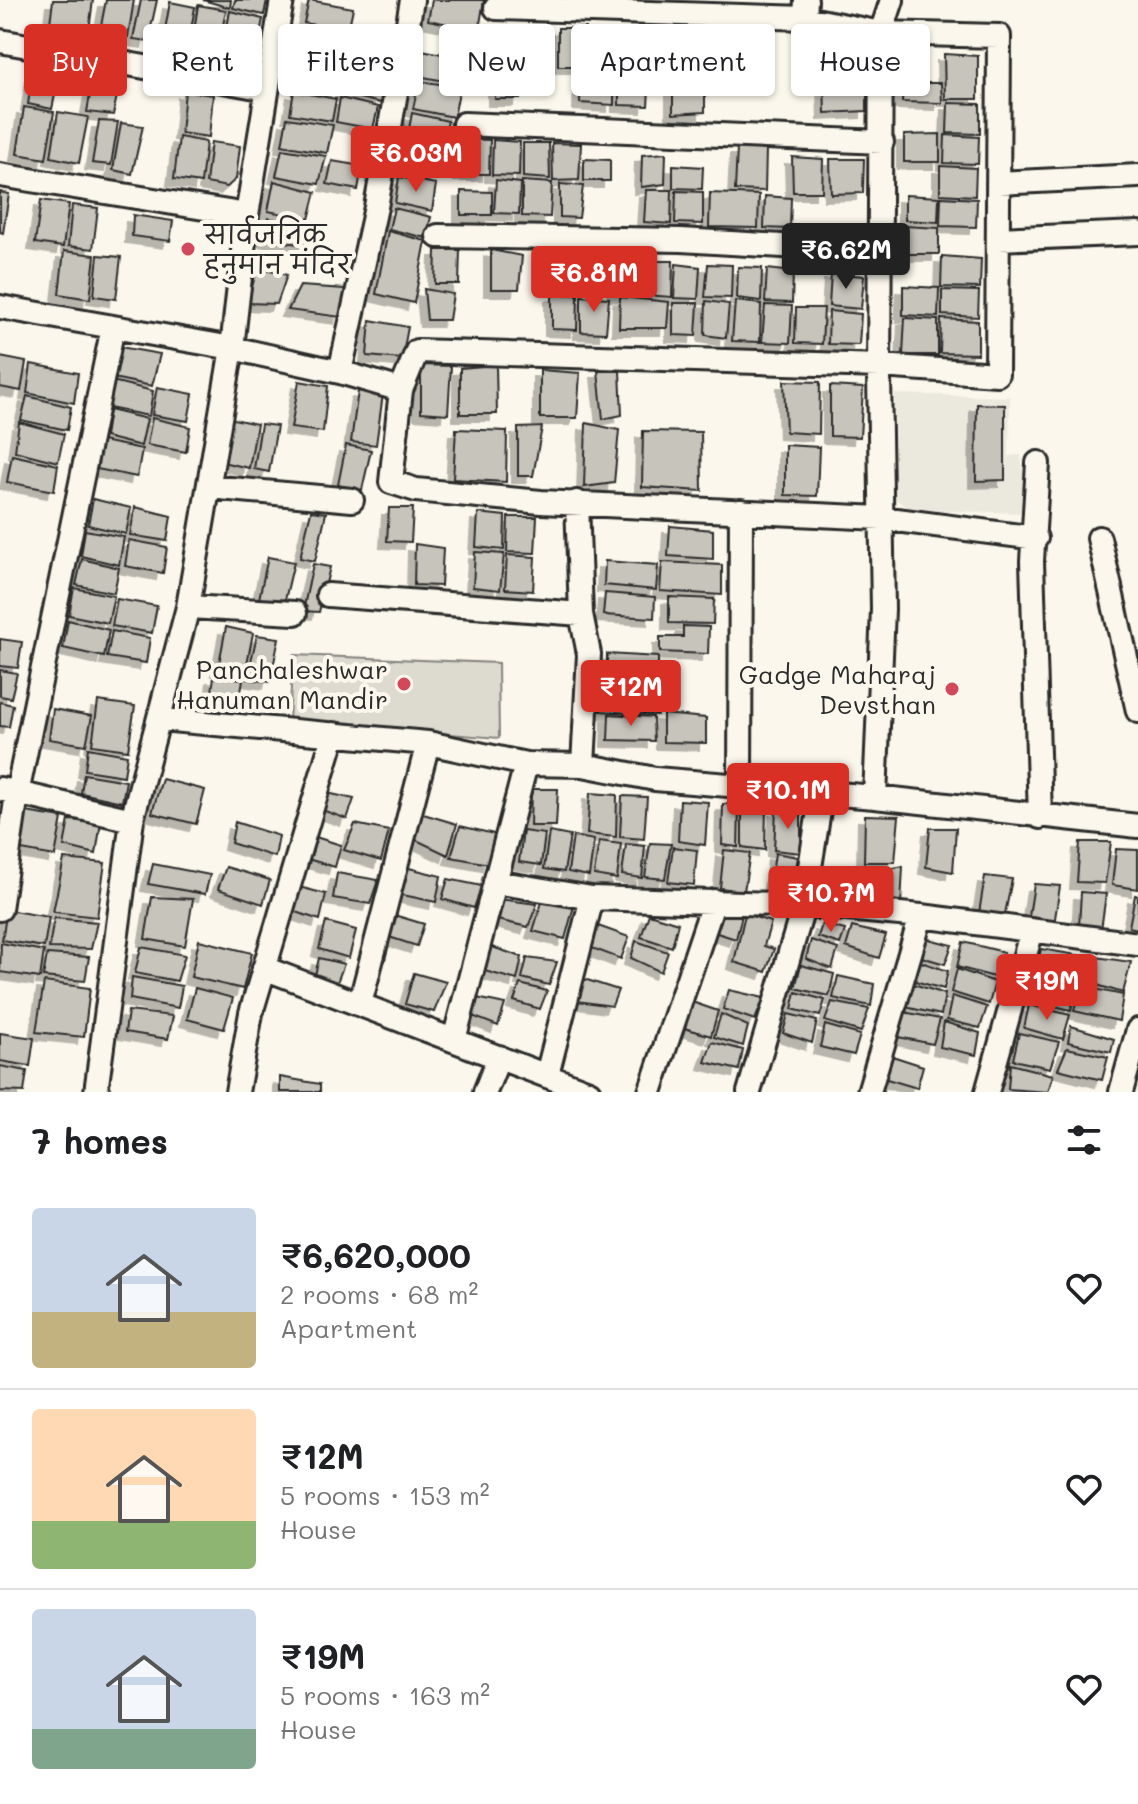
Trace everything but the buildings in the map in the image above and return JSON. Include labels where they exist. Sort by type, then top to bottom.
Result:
[{"type":"street","points":[[96,1092],[132,820],[188,607],[232,348],[247,215],[282,0]]},
{"type":"street","points":[[340,372],[376,207],[412,0]]},
{"type":"street","points":[[884,24],[892,0]]},
{"type":"street","points":[[496,8],[806,9],[853,24]]},
{"type":"street","points":[[930,34],[999,36],[997,374],[880,366],[417,351],[401,390],[391,482],[416,490],[577,502],[881,518],[1036,538]]},
{"type":"street","points":[[0,41],[267,89]]},
{"type":"street","points":[[875,797],[882,683],[882,96]]},
{"type":"street","points":[[464,124],[882,142]]},
{"type":"street","points":[[0,175],[247,215]]},
{"type":"street","points":[[998,183],[1138,176]]},
{"type":"street","points":[[998,239],[1138,233]]},
{"type":"street","points":[[438,236],[681,240],[883,252]]},
{"type":"street","points":[[0,307],[232,348],[340,372],[401,390]]},
{"type":"street","points":[[0,909],[8,791],[113,327]]},
{"type":"street","points":[[1038,463],[1036,538],[1032,561],[1040,817]]},
{"type":"street","points":[[209,487],[352,500]]},
{"type":"street","points":[[577,502],[581,614],[589,654],[583,765]]},
{"type":"street","points":[[740,786],[741,511]]},
{"type":"street","points":[[1099,538],[1138,711]]},
{"type":"street","points":[[328,595],[581,614]]},
{"type":"street","points":[[188,607],[295,613]]},
{"type":"street","points":[[160,719],[428,743],[526,764],[583,765],[655,779],[875,797],[1138,826]]},
{"type":"street","points":[[237,1092],[251,1013],[334,734]]},
{"type":"street","points":[[360,1004],[428,743]]},
{"type":"street","points":[[454,1040],[526,764]]},
{"type":"street","points":[[8,791],[132,820]]},
{"type":"street","points":[[749,1092],[804,905],[822,792]]},
{"type":"street","points":[[495,882],[592,898],[804,905],[921,916],[1138,944]]},
{"type":"street","points":[[547,1075],[592,898]]},
{"type":"street","points":[[650,1092],[714,901]]},
{"type":"street","points":[[869,1092],[921,916]]},
{"type":"street","points":[[987,1092],[1032,930]]},
{"type":"street","points":[[264,968],[589,1092]]},
{"type":"street","points":[[1121,1092],[1137,1038]]},
{"type":"street","points":[[485,1092],[499,1057]]},
{"type":"shaded area","points":[[895,394],[1010,397],[1009,456],[1021,455],[1027,513],[912,510],[895,499]]},
{"type":"shaded area","points":[[293,655],[498,663],[499,738],[289,721]]},
{"type":"place","name":"सार्वजनिक हनुमान मंदिर","points":[[188,249]]},
{"type":"place","name":"Panchaleshwar Hanuman Mandir","points":[[404,684]]},
{"type":"place","name":"Gadge Maharaj Devsthan","points":[[952,689]]}]
